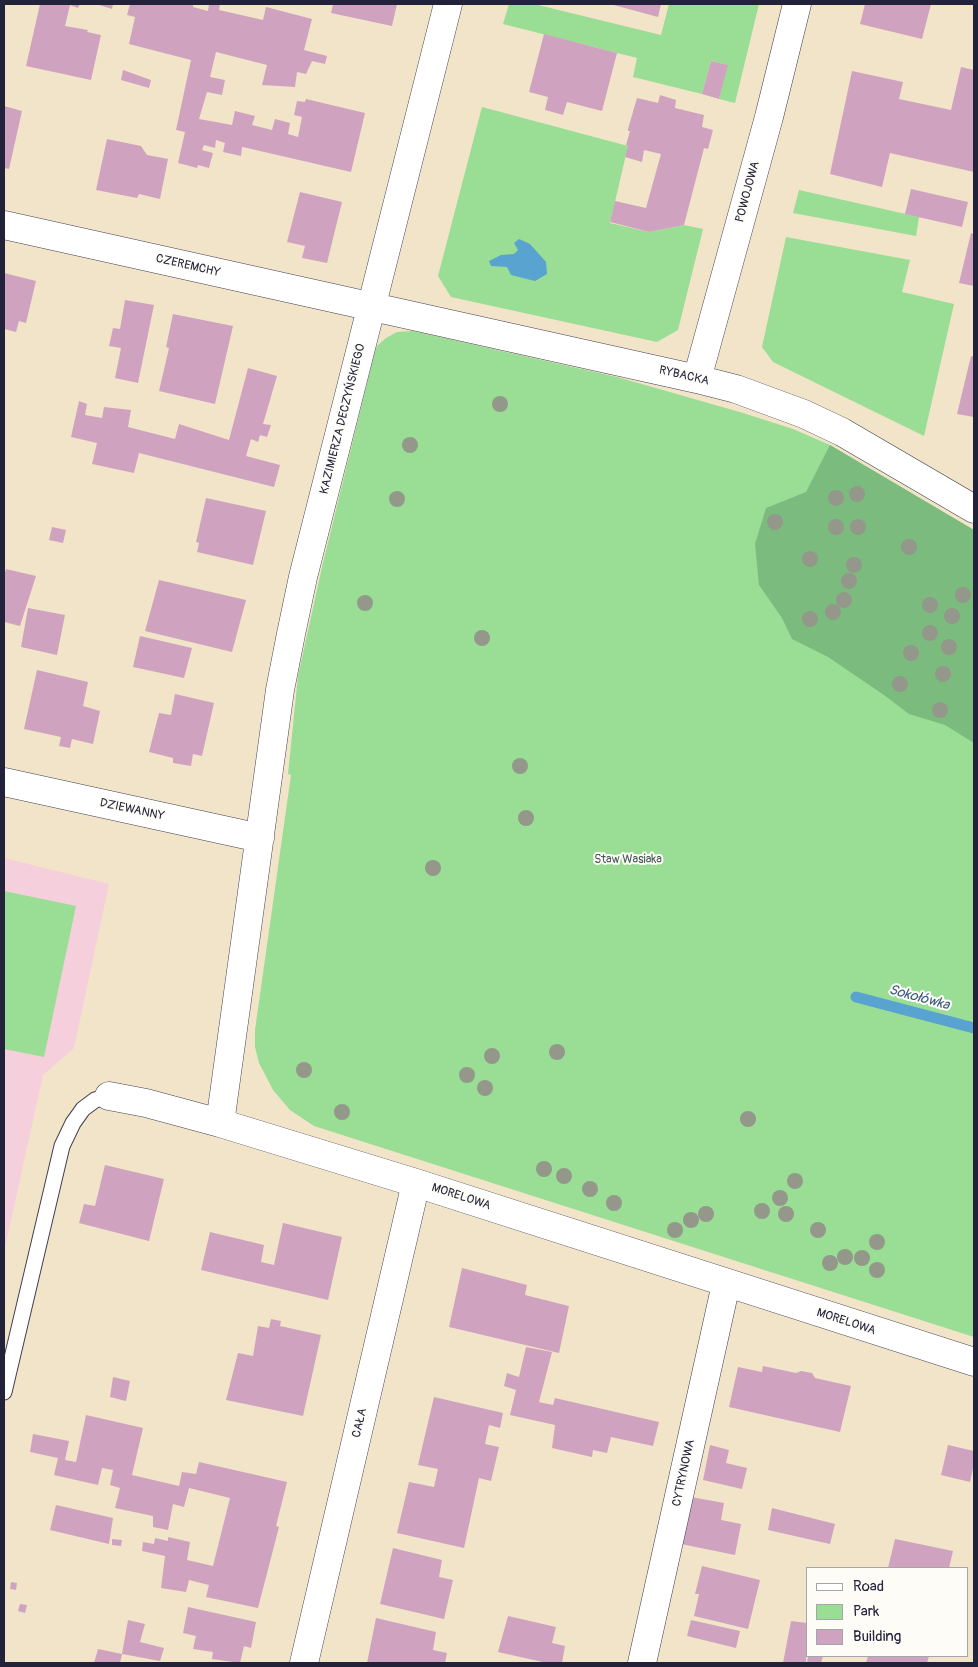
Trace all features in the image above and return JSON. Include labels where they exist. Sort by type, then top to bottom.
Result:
[{"type":"street","name":"KAZIMIERZA DECZYŃSKIEGO","points":[[260,838],[280,690],[303,576],[448,4]]},
{"type":"street","name":"POWOJOWA","points":[[697,379],[769,118],[797,4]]},
{"type":"street","name":"CZEREMCHY","points":[[4,225],[371,307]]},
{"type":"street","name":"RYBACKA","points":[[371,307],[697,379],[767,400],[812,417],[842,432],[974,509]]},
{"type":"street","name":"DZIEWANNY","points":[[4,782],[260,838]]},
{"type":"street","points":[[220,1122],[260,838]]},
{"type":"street","name":"MORELOWA","points":[[109,1096],[139,1101],[220,1122],[974,1362]]},
{"type":"street","name":"CAŁA","points":[[304,1663],[416,1183]]},
{"type":"street","name":"CYTRYNOWA","points":[[642,1663],[726,1284]]},
{"type":"lane","points":[[4,1392],[62,1146],[73,1123],[83,1109],[95,1100],[109,1096]]},
{"type":"shaded area","points":[[4,858],[109,884],[74,1048],[43,1075],[4,1252]]},
{"type":"green space","points":[[509,4],[534,4],[661,35],[669,4],[759,4],[735,103],[719,99],[727,65],[711,61],[702,94],[633,77],[637,58],[503,24]]},
{"type":"green space","points":[[482,107],[628,146],[610,223],[649,232],[684,225],[703,229],[678,330],[657,342],[451,297],[438,276]]},
{"type":"green space","points":[[799,190],[919,217],[916,236],[793,213]]},
{"type":"green space","points":[[786,237],[910,260],[902,292],[954,304],[924,436],[773,362],[762,347]]},
{"type":"green space","name":"Staw Wasiaka","points":[[413,331],[617,377],[793,429],[830,445],[974,530],[974,1337],[314,1126],[290,1110],[273,1090],[259,1063],[255,1047],[255,1030],[291,775],[288,774],[298,676],[322,567],[377,346],[397,332]]},
{"type":"green space","points":[[830,445],[974,530],[974,743],[945,725],[909,714],[828,657],[792,639],[782,618],[759,585],[755,544],[766,508],[806,492]]},
{"type":"green space","points":[[4,891],[76,906],[44,1057],[4,1049]]},
{"type":"water","points":[[519,239],[530,244],[546,262],[547,274],[535,281],[511,275],[507,267],[491,266],[489,261],[501,255],[514,254],[518,250],[514,243]]},
{"type":"building","points":[[40,4],[80,4],[78,8],[70,5],[65,26],[88,30],[87,32],[101,35],[91,80],[26,66]]},
{"type":"building","points":[[96,4],[113,4],[112,9]]},
{"type":"building","points":[[130,4],[193,4],[193,7],[208,11],[209,4],[220,4],[219,10],[263,20],[266,7],[312,19],[304,50],[327,56],[325,64],[312,61],[306,74],[297,72],[295,87],[262,85],[267,65],[216,52],[210,77],[225,80],[222,95],[207,92],[199,119],[232,125],[235,111],[255,116],[252,125],[272,130],[275,119],[290,123],[288,134],[298,137],[302,117],[294,115],[297,101],[305,102],[306,99],[365,113],[351,172],[242,147],[241,156],[223,152],[225,143],[216,140],[215,148],[204,145],[202,150],[213,153],[209,168],[198,165],[197,168],[178,163],[185,132],[176,130],[191,60],[129,44],[135,17],[127,15]]},
{"type":"building","points":[[333,4],[397,4],[392,26],[331,13]]},
{"type":"building","points":[[610,4],[661,4],[658,17]]},
{"type":"building","points":[[865,4],[931,4],[922,39],[860,24]]},
{"type":"building","points":[[544,34],[617,53],[602,111],[567,102],[563,115],[545,110],[548,97],[529,92]]},
{"type":"building","points":[[711,61],[728,65],[719,99],[702,94]]},
{"type":"building","points":[[961,67],[974,70],[974,172],[890,153],[882,187],[830,174],[852,71],[903,82],[899,99],[951,110]]},
{"type":"building","points":[[123,70],[151,80],[149,88],[121,80]]},
{"type":"building","points":[[660,95],[676,100],[675,108],[704,115],[702,127],[713,130],[708,149],[704,148],[684,225],[649,232],[610,222],[615,201],[646,208],[661,154],[644,150],[642,162],[625,157],[628,146],[626,145],[630,131],[628,129],[637,98],[658,103]]},
{"type":"building","points":[[4,106],[22,111],[9,169],[4,168]]},
{"type":"building","points":[[107,139],[141,146],[147,155],[168,159],[160,199],[139,194],[137,198],[96,190]]},
{"type":"building","points":[[911,189],[968,202],[962,227],[905,214]]},
{"type":"building","points":[[300,192],[342,202],[327,263],[302,258],[305,246],[287,242]]},
{"type":"building","points":[[971,233],[974,234],[974,286],[959,283]]},
{"type":"building","points":[[4,273],[36,281],[26,323],[19,321],[16,332],[4,329]]},
{"type":"building","points":[[125,300],[154,305],[138,383],[115,378],[121,348],[109,346],[113,328],[120,329]]},
{"type":"building","points":[[173,314],[233,326],[215,404],[159,391],[169,348],[166,347]]},
{"type":"building","points":[[971,356],[974,357],[974,417],[957,414]]},
{"type":"building","points":[[248,368],[277,376],[263,424],[271,425],[267,437],[260,435],[258,442],[251,439],[246,456],[280,465],[274,487],[139,453],[134,473],[92,464],[97,443],[71,437],[79,401],[87,404],[85,415],[102,418],[104,407],[131,410],[128,427],[175,439],[179,424],[229,440]]},
{"type":"building","points":[[206,498],[266,511],[253,565],[197,552],[199,543],[196,542]]},
{"type":"building","points":[[52,527],[66,530],[63,543],[49,540]]},
{"type":"building","points":[[6,569],[36,576],[20,626],[4,622],[4,577]]},
{"type":"building","points":[[159,580],[246,600],[232,652],[145,631]]},
{"type":"building","points":[[28,608],[65,615],[57,655],[21,647]]},
{"type":"building","points":[[140,636],[192,648],[184,678],[133,667]]},
{"type":"building","points":[[37,670],[88,682],[83,706],[100,711],[93,744],[72,739],[70,748],[59,746],[61,737],[24,729]]},
{"type":"building","points":[[175,694],[214,703],[202,756],[193,754],[191,766],[173,763],[173,758],[149,752],[159,713],[171,715]]},
{"type":"building","points":[[105,1165],[164,1179],[149,1241],[79,1223],[84,1204],[95,1206]]},
{"type":"building","points":[[283,1223],[342,1237],[328,1300],[201,1270],[210,1232],[264,1245],[261,1262],[274,1265]]},
{"type":"building","points":[[462,1268],[527,1285],[525,1295],[569,1306],[559,1353],[449,1327]]},
{"type":"building","points":[[271,1319],[281,1321],[280,1326],[321,1335],[303,1416],[226,1400],[238,1353],[253,1356],[258,1326],[269,1328]]},
{"type":"building","points":[[526,1347],[552,1352],[539,1402],[553,1405],[555,1398],[659,1422],[653,1446],[611,1437],[607,1453],[593,1450],[592,1457],[552,1448],[555,1425],[510,1415],[516,1390],[504,1386],[507,1373],[519,1377]]},
{"type":"building","points":[[763,1366],[796,1373],[801,1371],[812,1373],[815,1378],[851,1386],[840,1432],[729,1407],[738,1367],[762,1372]]},
{"type":"building","points":[[113,1377],[130,1381],[126,1401],[110,1397]]},
{"type":"building","points":[[434,1397],[503,1413],[500,1428],[489,1425],[485,1444],[499,1447],[491,1481],[479,1478],[464,1548],[397,1533],[409,1482],[434,1487],[438,1469],[418,1465]]},
{"type":"building","points":[[86,1415],[143,1428],[132,1475],[179,1486],[182,1472],[196,1474],[199,1462],[287,1482],[276,1526],[279,1527],[258,1608],[206,1597],[209,1585],[189,1580],[186,1592],[161,1588],[165,1556],[142,1551],[143,1542],[154,1544],[155,1538],[168,1541],[168,1537],[190,1542],[187,1560],[213,1566],[230,1498],[189,1488],[184,1507],[173,1504],[168,1530],[153,1527],[153,1516],[115,1508],[120,1488],[110,1485],[113,1470],[102,1468],[98,1485],[54,1475],[58,1458],[30,1452],[33,1434],[69,1441],[65,1460],[76,1462]]},
{"type":"building","points":[[710,1445],[729,1450],[726,1463],[747,1468],[742,1489],[703,1480]]},
{"type":"building","points":[[948,1445],[974,1451],[974,1464],[970,1482],[941,1475]]},
{"type":"building","points":[[691,1497],[724,1503],[721,1520],[741,1524],[735,1555],[681,1544]]},
{"type":"building","points":[[56,1505],[113,1518],[109,1544],[50,1530]]},
{"type":"building","points":[[772,1508],[835,1524],[830,1544],[768,1530]]},
{"type":"building","points":[[112,1539],[122,1540],[121,1546],[112,1545]]},
{"type":"building","points":[[895,1539],[953,1551],[949,1567],[888,1567]]},
{"type":"building","points":[[393,1548],[442,1560],[439,1577],[453,1580],[444,1619],[380,1604]]},
{"type":"building","points":[[702,1566],[760,1580],[748,1629],[694,1616],[699,1594],[695,1594]]},
{"type":"building","points":[[11,1582],[17,1583],[16,1590],[10,1589]]},
{"type":"building","points":[[20,1604],[27,1605],[25,1613],[18,1611]]},
{"type":"building","points":[[188,1607],[256,1622],[251,1648],[244,1646],[240,1663],[212,1659],[213,1652],[193,1649],[196,1636],[183,1633]]},
{"type":"building","points":[[508,1616],[556,1627],[552,1643],[565,1646],[562,1663],[547,1663],[498,1652]]},
{"type":"building","points":[[376,1618],[436,1632],[433,1650],[447,1653],[445,1663],[367,1663]]},
{"type":"building","points":[[128,1620],[145,1624],[140,1642],[164,1648],[160,1661],[122,1654]]},
{"type":"building","points":[[691,1620],[740,1631],[736,1648],[687,1636]]},
{"type":"building","points":[[791,1621],[806,1623],[806,1663],[783,1663]]},
{"type":"building","points":[[98,1649],[122,1654],[120,1663],[94,1663]]},
{"type":"building","points":[[808,1657],[823,1657],[821,1663],[807,1663]]},
{"type":"building","points":[[868,1657],[929,1657],[927,1663],[866,1663]]},
{"type":"waterway","name":"Sokołówka","points":[[856,997],[974,1028]]}]
